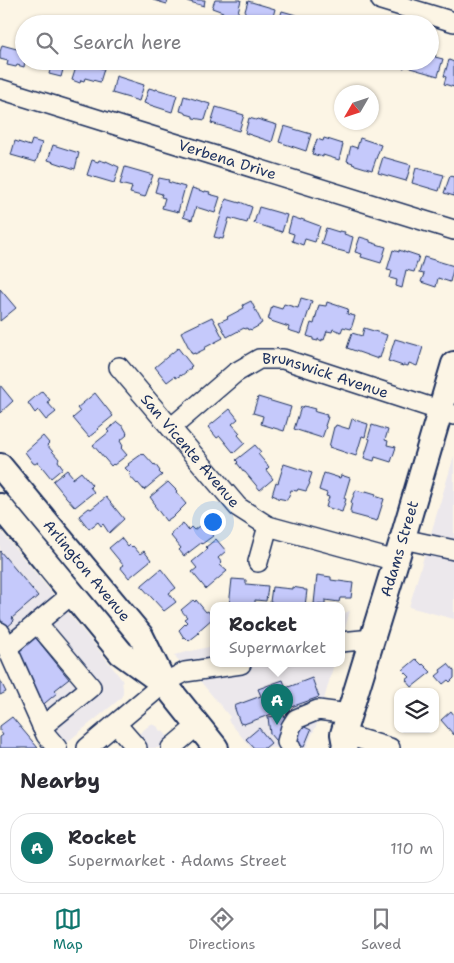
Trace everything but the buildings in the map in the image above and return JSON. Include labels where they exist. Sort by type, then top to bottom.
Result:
[{"type":"main road","name":"Adams Street","points":[[340,736],[399,550],[447,413],[454,364]]},
{"type":"main road","name":"Arlington Avenue","points":[[0,466],[141,636],[164,683],[216,748]]},
{"type":"main road","name":"Arlington Avenue","points":[[0,506],[121,653],[164,683]]},
{"type":"street","points":[[381,0],[431,15]]},
{"type":"street","points":[[439,17],[454,22]]},
{"type":"street","name":"Verbena Drive","points":[[0,89],[454,230]]},
{"type":"street","name":"Brunswick Avenue","points":[[171,428],[235,373],[259,359],[283,359],[447,413]]},
{"type":"street","name":"San Vicente Avenue","points":[[119,367],[238,507],[268,526],[399,550],[453,548]]},
{"type":"street","points":[[258,562],[268,526]]},
{"type":"street","points":[[57,748],[46,736],[4,640],[37,623],[72,594]]},
{"type":"street","points":[[37,623],[91,687],[42,727]]},
{"type":"street","points":[[345,642],[372,639]]},
{"type":"street","points":[[87,748],[164,683],[185,672],[220,667]]},
{"type":"street","points":[[291,748],[288,742],[291,726],[296,719],[318,710],[340,736],[390,748]]},
{"type":"street","points":[[116,724],[137,748]]},
{"type":"street","points":[[172,748],[198,726]]},
{"type":"shaded area","points":[[454,456],[454,619],[409,607]]},
{"type":"shaded area","points":[[0,530],[123,681],[123,694],[120,699],[60,748],[0,645]]},
{"type":"shaded area","points":[[350,611],[345,628],[345,613]]},
{"type":"shaded area","points":[[210,647],[210,667],[333,667],[317,724],[306,748],[251,748],[228,720],[230,717],[196,676],[174,655]]},
{"type":"shaded area","points":[[151,724],[157,726],[160,731],[162,730],[177,748],[121,748]]},
{"type":"place","name":"Rocket","points":[[277,725]]}]
